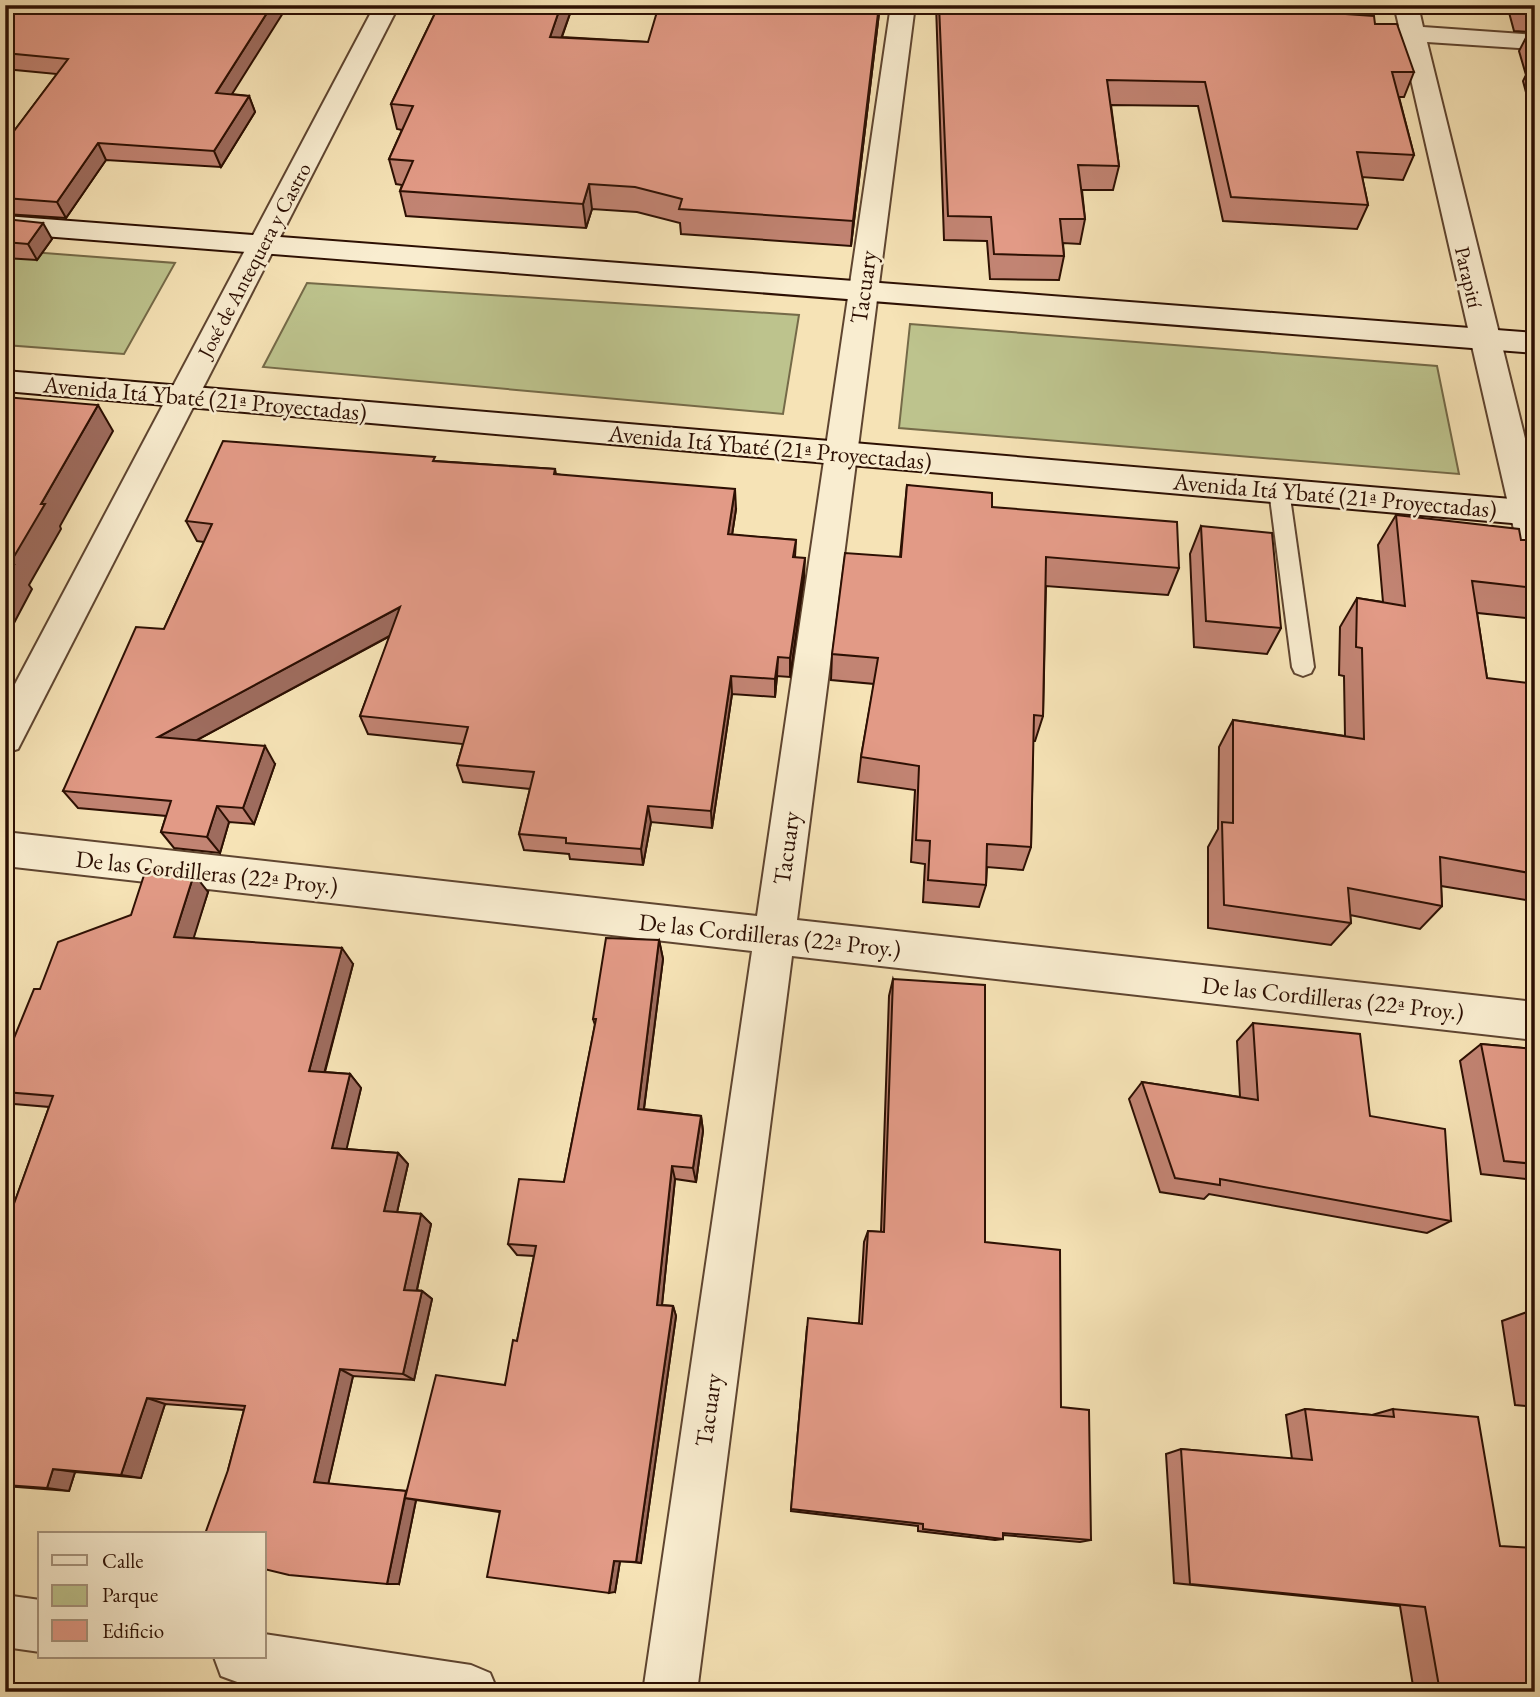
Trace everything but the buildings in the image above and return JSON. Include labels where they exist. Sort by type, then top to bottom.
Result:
[{"type":"street","name":"José de Antequera y Castro","points":[[5,738],[387,5]]},
{"type":"street","name":"Tacuary","points":[[670,1692],[902,5]]},
{"type":"street","name":"Parapití","points":[[1406,5],[1484,339],[1530,512],[1535,547]]},
{"type":"street","points":[[1357,30],[1535,42]]},
{"type":"street","points":[[5,224],[1535,343]]},
{"type":"street","name":"Avenida Itá Ybaté (21ª Proyectadas)","points":[[5,381],[1530,512]]},
{"type":"street","name":"De las Cordilleras (22ª Proy.)","points":[[5,849],[1535,1021]]},
{"type":"street","points":[[5,1621],[38,1626]]},
{"type":"street","points":[[247,1658],[471,1692]]},
{"type":"lane","points":[[1279,491],[1303,667]]},
{"type":"green space","points":[[5,250],[175,263],[124,354],[5,345]]},
{"type":"green space","points":[[307,283],[799,315],[783,414],[263,367]]},
{"type":"green space","points":[[910,324],[1437,366],[1459,474],[899,428]]}]
